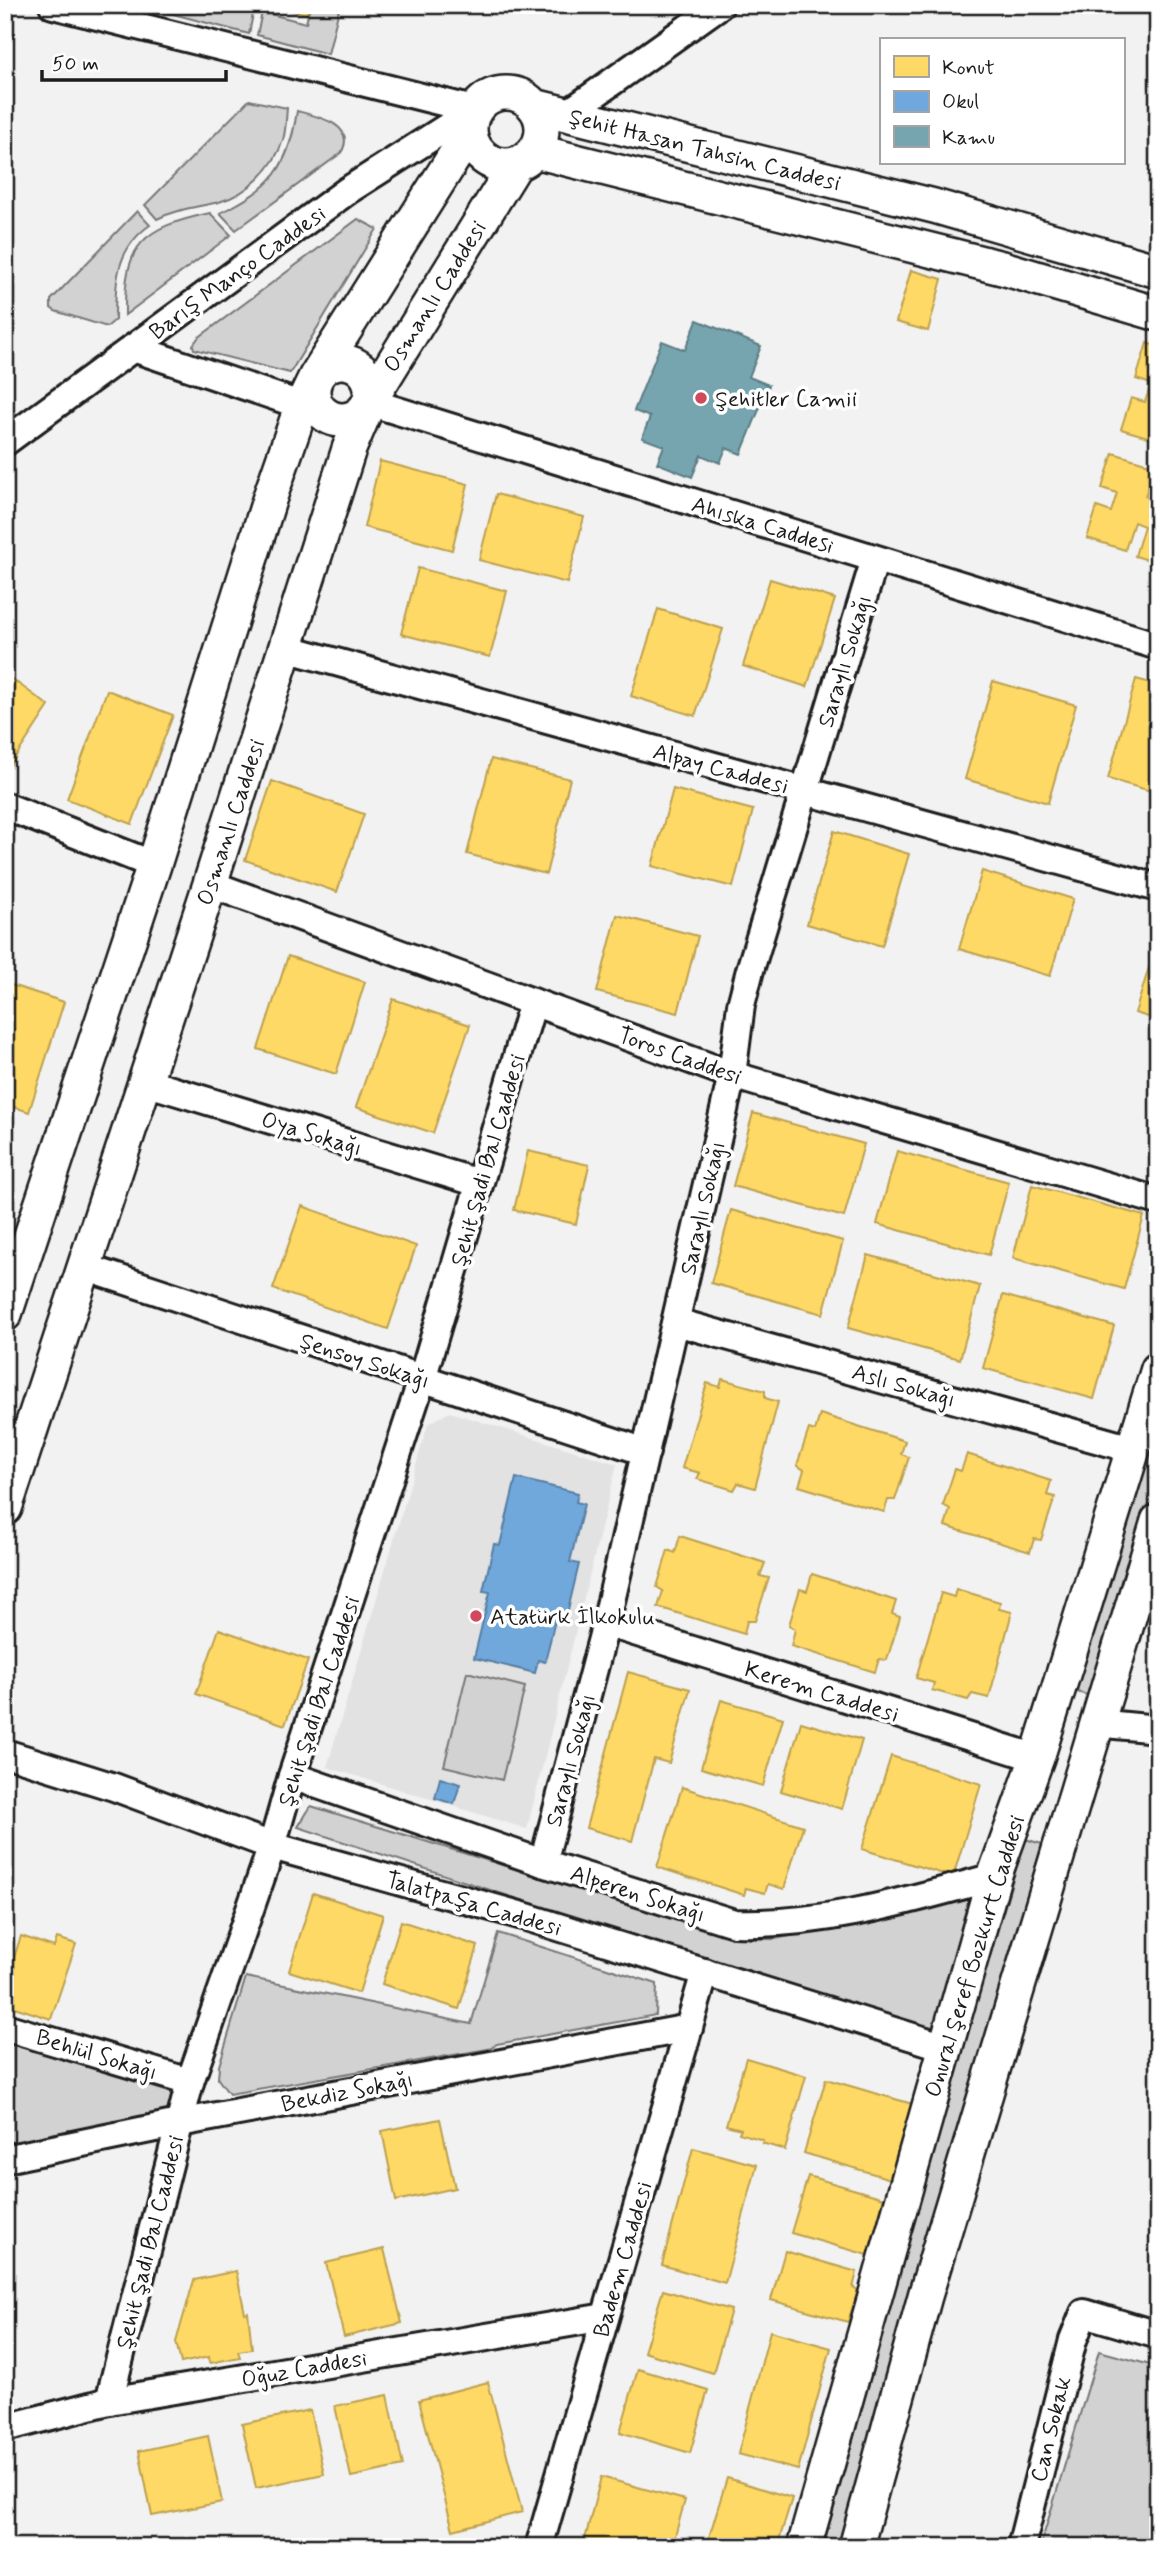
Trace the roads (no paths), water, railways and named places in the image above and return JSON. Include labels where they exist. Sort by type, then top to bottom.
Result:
[{"type":"main road","points":[[5,1314],[154,865],[270,497],[312,409],[316,376],[472,122],[481,101],[503,92],[526,98],[534,106],[542,128],[541,139],[526,157],[503,166],[491,163],[480,155],[473,145],[472,122]]},
{"type":"main road","name":"Şehit Hasan Tahsin Caddesi","points":[[534,106],[934,206],[1158,271]]},
{"type":"main road","name":"Şehit Hasan Tahsin Caddesi","points":[[526,157],[1006,269],[1158,314]]},
{"type":"main road","name":"Osmanlı Caddesi","points":[[5,1508],[210,884],[337,484],[369,402],[526,157]]},
{"type":"main road","points":[[312,409],[338,420],[348,420],[364,410],[369,402],[370,383],[359,366],[341,361],[331,363],[316,376]]},
{"type":"main road","name":"Onural Şeref Bozkurt Caddesi","points":[[804,2547],[994,1877],[1037,1758],[1158,1369]]},
{"type":"main road","points":[[856,2547],[925,2296],[1095,1723],[1158,1521]]},
{"type":"street","points":[[53,5],[472,122]]},
{"type":"street","points":[[567,114],[720,5]]},
{"type":"street","name":"Barış Manço Caddesi","points":[[5,442],[347,191],[472,122]]},
{"type":"street","points":[[133,348],[312,409]]},
{"type":"street","name":"Ahıska Caddesi","points":[[369,402],[1158,646]]},
{"type":"street","name":"Saraylı Sokağı","points":[[543,1863],[606,1623],[676,1322],[732,1074],[741,1005],[875,559]]},
{"type":"street","name":"Alpay Caddesi","points":[[285,648],[1158,888]]},
{"type":"street","points":[[5,806],[154,865]]},
{"type":"street","name":"Toros Caddesi","points":[[210,884],[732,1074],[1158,1201]]},
{"type":"street","name":"Şehit Şadi Bal Caddesi","points":[[109,2401],[190,2082],[272,1846],[292,1776],[422,1378],[533,1002]]},
{"type":"street","name":"Oya Sokağı","points":[[145,1082],[479,1183]]},
{"type":"street","name":"Şensoy Sokağı","points":[[84,1267],[646,1452]]},
{"type":"street","name":"Aslı Sokağı","points":[[676,1322],[1132,1449]]},
{"type":"street","name":"Kerem Caddesi","points":[[606,1623],[1037,1758]]},
{"type":"street","points":[[1095,1723],[1158,1730]]},
{"type":"street","name":"Talatpaşa Caddesi","points":[[5,1753],[114,1787],[272,1846],[523,1916],[945,2047]]},
{"type":"street","name":"Alperen Sokağı","points":[[292,1776],[543,1863],[734,1923],[762,1924],[863,1912],[994,1877]]},
{"type":"street","name":"Badem Caddesi","points":[[539,2547],[705,1972]]},
{"type":"street","name":"Behlül Sokağı","points":[[5,2026],[190,2082]]},
{"type":"street","name":"Bekdiz Sokağı","points":[[5,2159],[179,2123],[689,2028]]},
{"type":"street","name":"Can Sokak","points":[[1021,2547],[1073,2340],[1084,2313],[1158,2335]]},
{"type":"street","name":"Oğuz Caddesi","points":[[5,2428],[109,2401],[605,2316]]},
{"type":"place","name":"Şehitler Camii","points":[[701,398]]},
{"type":"place","name":"Atatürk İlkokulu","points":[[476,1616]]}]
